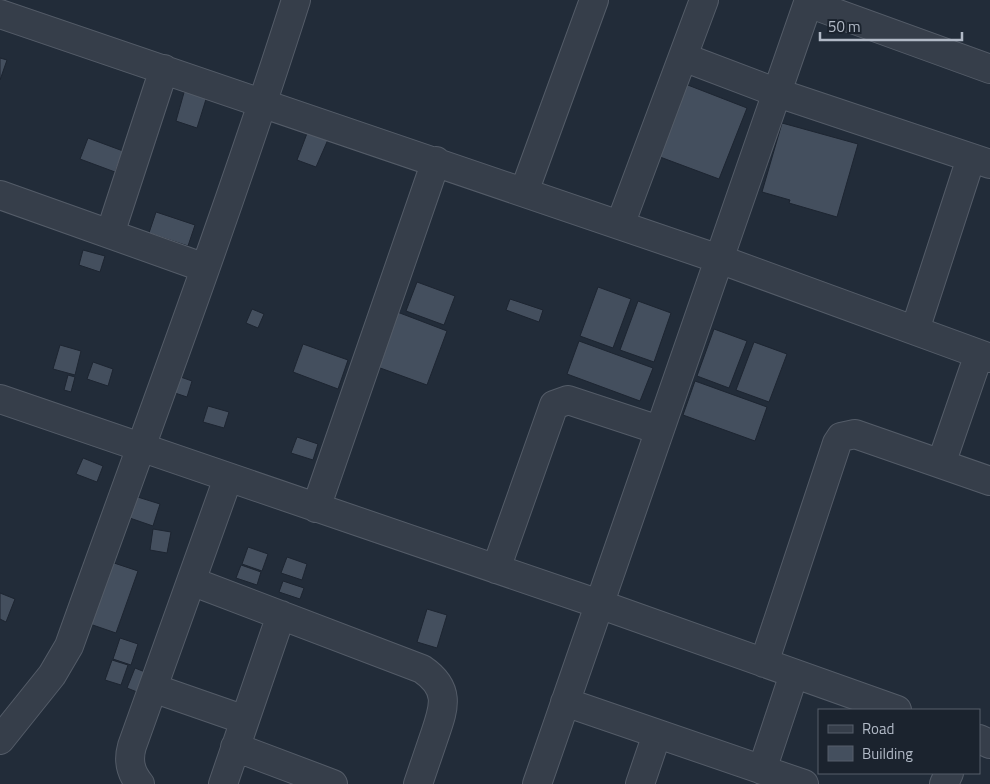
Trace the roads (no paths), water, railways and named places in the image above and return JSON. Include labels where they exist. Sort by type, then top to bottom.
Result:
[{"type":"street","points":[[0,740],[52,675],[69,646],[206,268],[264,102],[296,0]]},
{"type":"street","points":[[524,192],[594,0]]},
{"type":"street","points":[[620,225],[704,0]]},
{"type":"street","points":[[537,784],[809,1],[990,69]]},
{"type":"street","points":[[0,14],[264,102],[719,259],[984,356],[941,464]]},
{"type":"street","points":[[682,56],[778,93],[981,161],[916,330]]},
{"type":"street","points":[[110,234],[164,68]]},
{"type":"street","points":[[316,508],[436,161]]},
{"type":"street","points":[[0,195],[206,268]]},
{"type":"street","points":[[0,399],[599,604],[894,709]]},
{"type":"street","points":[[496,569],[554,405],[568,400],[659,430]]},
{"type":"street","points":[[764,663],[837,443],[841,437],[855,434],[990,481]]},
{"type":"street","points":[[140,784],[131,770],[130,754],[228,478]]},
{"type":"street","points":[[191,581],[422,669],[439,683],[444,705],[418,784]]},
{"type":"street","points":[[223,784],[281,615]]},
{"type":"street","points":[[762,770],[794,674]]},
{"type":"street","points":[[153,688],[245,720]]},
{"type":"street","points":[[565,702],[804,784]]},
{"type":"street","points":[[640,784],[657,734]]},
{"type":"street","points":[[235,747],[333,784]]}]
